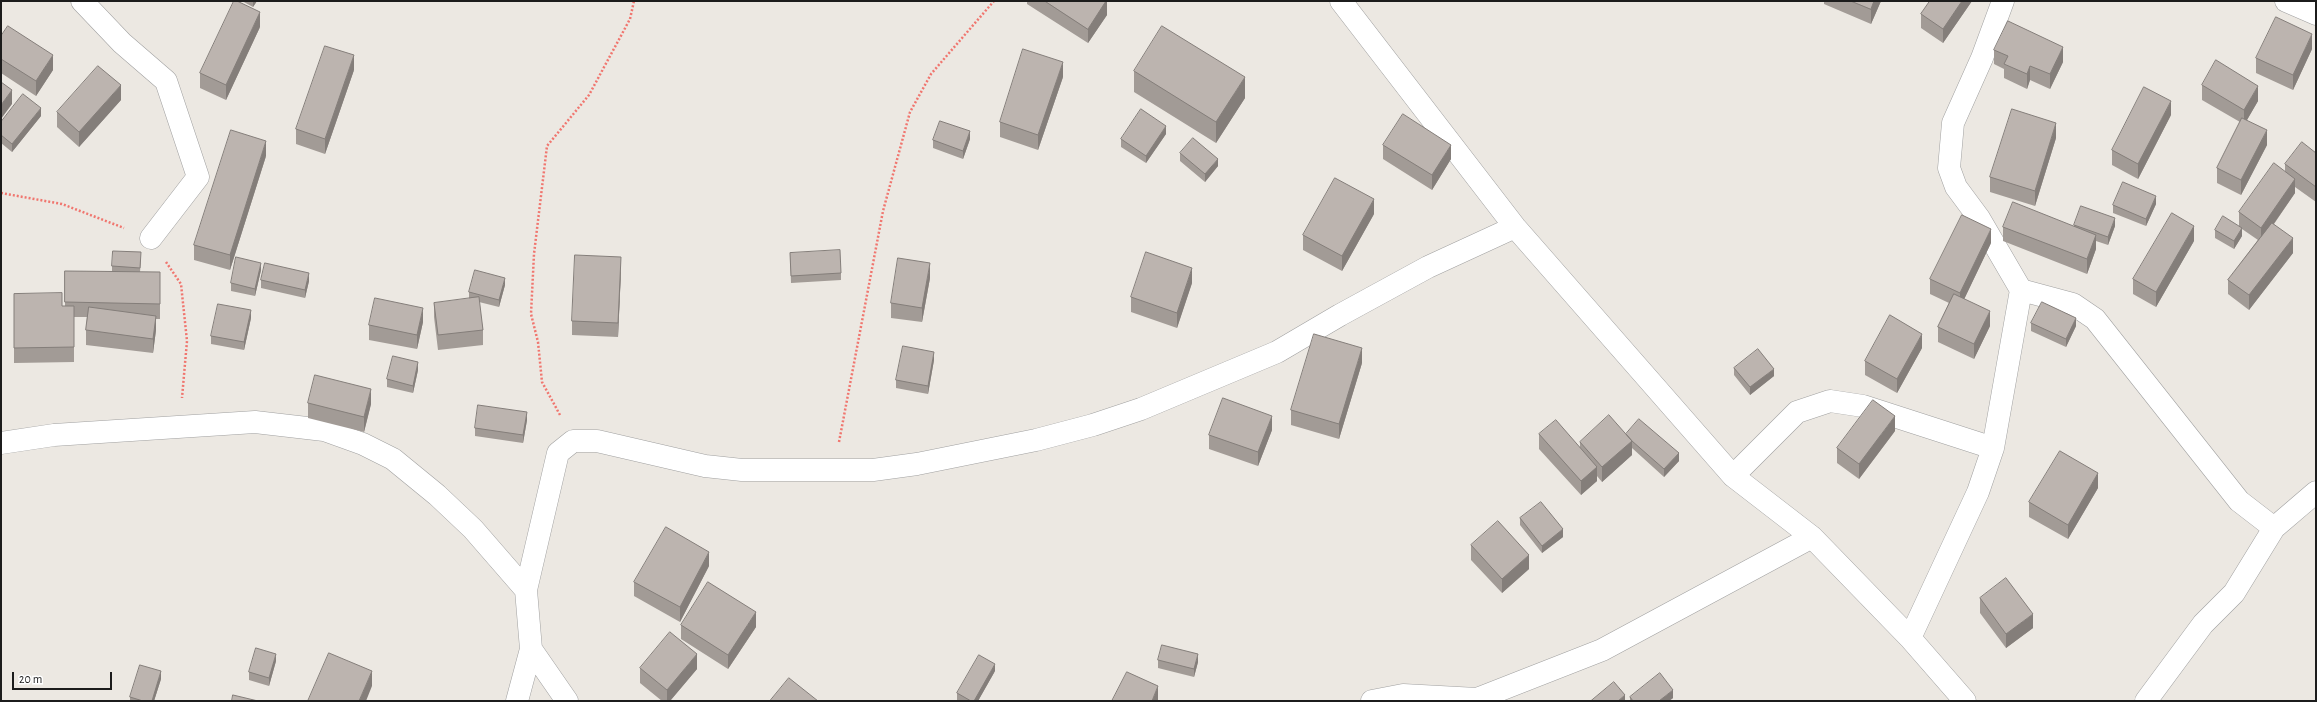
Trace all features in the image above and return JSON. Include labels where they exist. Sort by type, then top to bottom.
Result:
[{"type":"street","points":[[82,1],[122,44],[166,81],[198,177],[151,238]]},
{"type":"street","points":[[1341,1],[1515,227],[1733,476],[1812,537],[1910,638],[1965,701]]},
{"type":"street","points":[[1910,638],[1978,492],[1993,448],[2021,290],[1979,218],[1956,187],[1949,168],[1953,123],[1982,58],[2003,1]]},
{"type":"street","points":[[2286,1],[2316,14]]},
{"type":"street","points":[[517,701],[531,649],[526,590],[558,453],[573,441],[597,440],[705,466],[742,470],[873,470],[1036,440],[1141,409],[1277,352],[1340,315],[1428,267],[1515,227]]},
{"type":"street","points":[[2021,290],[2073,304],[2095,319],[2239,501],[2274,528]]},
{"type":"street","points":[[1733,476],[1797,412],[1830,402],[1863,406],[1993,448]]},
{"type":"street","points":[[1,443],[54,435],[129,432],[179,426],[255,422],[324,430],[363,444],[394,459],[437,495],[473,529],[526,590]]},
{"type":"street","points":[[2146,701],[2203,624],[2234,593],[2274,528],[2316,492]]},
{"type":"street","points":[[1372,701],[1403,695],[1477,699],[1602,650],[1812,537]]},
{"type":"street","points":[[531,649],[568,701]]},
{"type":"path","points":[[573,441],[542,382],[538,342],[531,314],[534,254],[547,146],[589,95],[630,19],[634,1]]},
{"type":"path","points":[[834,470],[883,211],[910,112],[931,74],[994,1]]},
{"type":"path","points":[[1,193],[62,204],[151,238],[181,284],[187,341],[179,426]]},
{"type":"building","points":[[234,1],[260,12],[226,85],[200,73]]},
{"type":"building","points":[[1045,1],[1106,1],[1088,29]]},
{"type":"building","points":[[1851,1],[1874,1],[1871,9]]},
{"type":"building","points":[[1930,1],[1962,1],[1943,29],[1921,14]]},
{"type":"building","points":[[2276,17],[2312,34],[2293,75],[2256,58]]},
{"type":"building","points":[[2008,21],[2063,47],[2050,74],[2030,66],[2027,74],[2004,64],[2008,56],[1994,50]]},
{"type":"building","points":[[8,26],[53,55],[36,81],[1,59],[1,36]]},
{"type":"building","points":[[1162,26],[1245,77],[1216,122],[1134,71]]},
{"type":"building","points":[[325,46],[354,55],[325,139],[296,129]]},
{"type":"building","points":[[1023,49],[1063,62],[1038,135],[1000,122]]},
{"type":"building","points":[[2216,60],[2258,86],[2244,110],[2202,85]]},
{"type":"building","points":[[98,66],[121,85],[79,132],[57,112]]},
{"type":"building","points":[[1,82],[12,90],[1,105]]},
{"type":"building","points":[[2144,87],[2171,101],[2138,164],[2112,150]]},
{"type":"building","points":[[23,94],[41,108],[12,144],[1,135],[1,122]]},
{"type":"building","points":[[1141,109],[1166,126],[1146,156],[1121,139]]},
{"type":"building","points":[[2012,109],[2056,123],[2035,191],[1990,177]]},
{"type":"building","points":[[1403,114],[1451,145],[1432,175],[1383,145]]},
{"type":"building","points":[[2242,118],[2267,130],[2241,180],[2217,168]]},
{"type":"building","points":[[940,121],[970,131],[963,151],[933,140]]},
{"type":"building","points":[[231,130],[266,141],[230,255],[194,245]]},
{"type":"building","points":[[1193,138],[1218,159],[1205,174],[1180,153]]},
{"type":"building","points":[[2302,142],[2316,153],[2316,187],[2285,164]]},
{"type":"building","points":[[2274,163],[2295,179],[2261,228],[2239,212]]},
{"type":"building","points":[[1335,178],[1374,199],[1342,256],[1303,235]]},
{"type":"building","points":[[2123,182],[2156,196],[2146,219],[2113,205]]},
{"type":"building","points":[[2013,202],[2096,235],[2087,259],[2003,227]]},
{"type":"building","points":[[2081,206],[2115,218],[2108,237],[2074,225]]},
{"type":"building","points":[[2172,213],[2194,226],[2156,292],[2133,279]]},
{"type":"building","points":[[1962,215],[1991,229],[1960,293],[1930,279]]},
{"type":"building","points":[[2223,216],[2242,228],[2234,241],[2215,230]]},
{"type":"building","points":[[2272,223],[2293,238],[2249,295],[2228,280]]},
{"type":"building","points":[[840,250],[841,273],[791,276],[790,253]]},
{"type":"building","points":[[113,251],[141,252],[140,268],[112,266]]},
{"type":"building","points":[[1146,252],[1192,268],[1177,313],[1131,297]]},
{"type":"building","points":[[575,255],[621,257],[618,323],[572,321]]},
{"type":"building","points":[[236,257],[261,263],[255,289],[231,283]]},
{"type":"building","points":[[898,258],[930,263],[922,308],[891,303]]},
{"type":"building","points":[[265,263],[309,273],[305,290],[261,280]]},
{"type":"building","points":[[475,270],[505,278],[499,300],[469,292]]},
{"type":"building","points":[[65,271],[160,272],[160,304],[65,302]]},
{"type":"building","points":[[62,293],[62,306],[74,306],[74,347],[14,348],[14,294]]},
{"type":"building","points":[[1954,294],[1990,311],[1974,344],[1938,327]]},
{"type":"building","points":[[479,297],[483,330],[438,335],[434,303]]},
{"type":"building","points":[[375,298],[423,308],[417,335],[369,325]]},
{"type":"building","points":[[2042,302],[2076,318],[2066,339],[2031,323]]},
{"type":"building","points":[[218,304],[251,310],[244,342],[211,336]]},
{"type":"building","points":[[89,307],[156,316],[153,339],[86,330]]},
{"type":"building","points":[[1890,315],[1922,334],[1897,379],[1865,361]]},
{"type":"building","points":[[1314,334],[1362,348],[1339,424],[1291,410]]},
{"type":"building","points":[[903,346],[934,352],[928,386],[896,380]]},
{"type":"building","points":[[1758,349],[1774,369],[1750,387],[1734,368]]},
{"type":"building","points":[[393,356],[418,362],[413,386],[387,379]]},
{"type":"building","points":[[315,375],[371,389],[364,417],[308,403]]},
{"type":"building","points":[[1223,398],[1272,416],[1258,452],[1209,435]]},
{"type":"building","points":[[1873,400],[1895,416],[1859,464],[1837,448]]},
{"type":"building","points":[[478,405],[527,412],[523,435],[475,428]]},
{"type":"building","points":[[1609,415],[1632,441],[1602,467],[1580,442]]},
{"type":"building","points":[[1639,419],[1679,453],[1664,469],[1626,434]]},
{"type":"building","points":[[1556,420],[1597,467],[1581,481],[1539,434]]},
{"type":"building","points":[[2060,451],[2098,473],[2068,525],[2029,502]]},
{"type":"building","points":[[1541,502],[1563,529],[1542,546],[1520,518]]},
{"type":"building","points":[[1498,521],[1529,555],[1502,579],[1471,545]]},
{"type":"building","points":[[666,527],[709,552],[680,607],[634,582]]},
{"type":"building","points":[[2006,578],[2033,614],[2006,634],[1980,598]]},
{"type":"building","points":[[708,582],[756,612],[728,655],[681,625]]},
{"type":"building","points":[[670,632],[697,654],[667,690],[640,668]]},
{"type":"building","points":[[1162,645],[1198,654],[1194,669],[1158,660]]},
{"type":"building","points":[[256,648],[276,654],[269,678],[249,672]]},
{"type":"building","points":[[329,653],[372,671],[359,701],[308,701]]},
{"type":"building","points":[[979,655],[995,664],[974,701],[971,701],[957,693]]},
{"type":"building","points":[[140,665],[161,671],[152,701],[143,701],[130,697]]},
{"type":"building","points":[[1127,672],[1158,686],[1152,701],[1112,701]]},
{"type":"building","points":[[1660,673],[1673,690],[1659,701],[1633,701],[1630,697]]},
{"type":"building","points":[[789,678],[818,701],[770,701]]},
{"type":"building","points":[[1614,682],[1625,695],[1618,701],[1591,701]]},
{"type":"building","points":[[233,695],[258,701],[232,701]]}]
